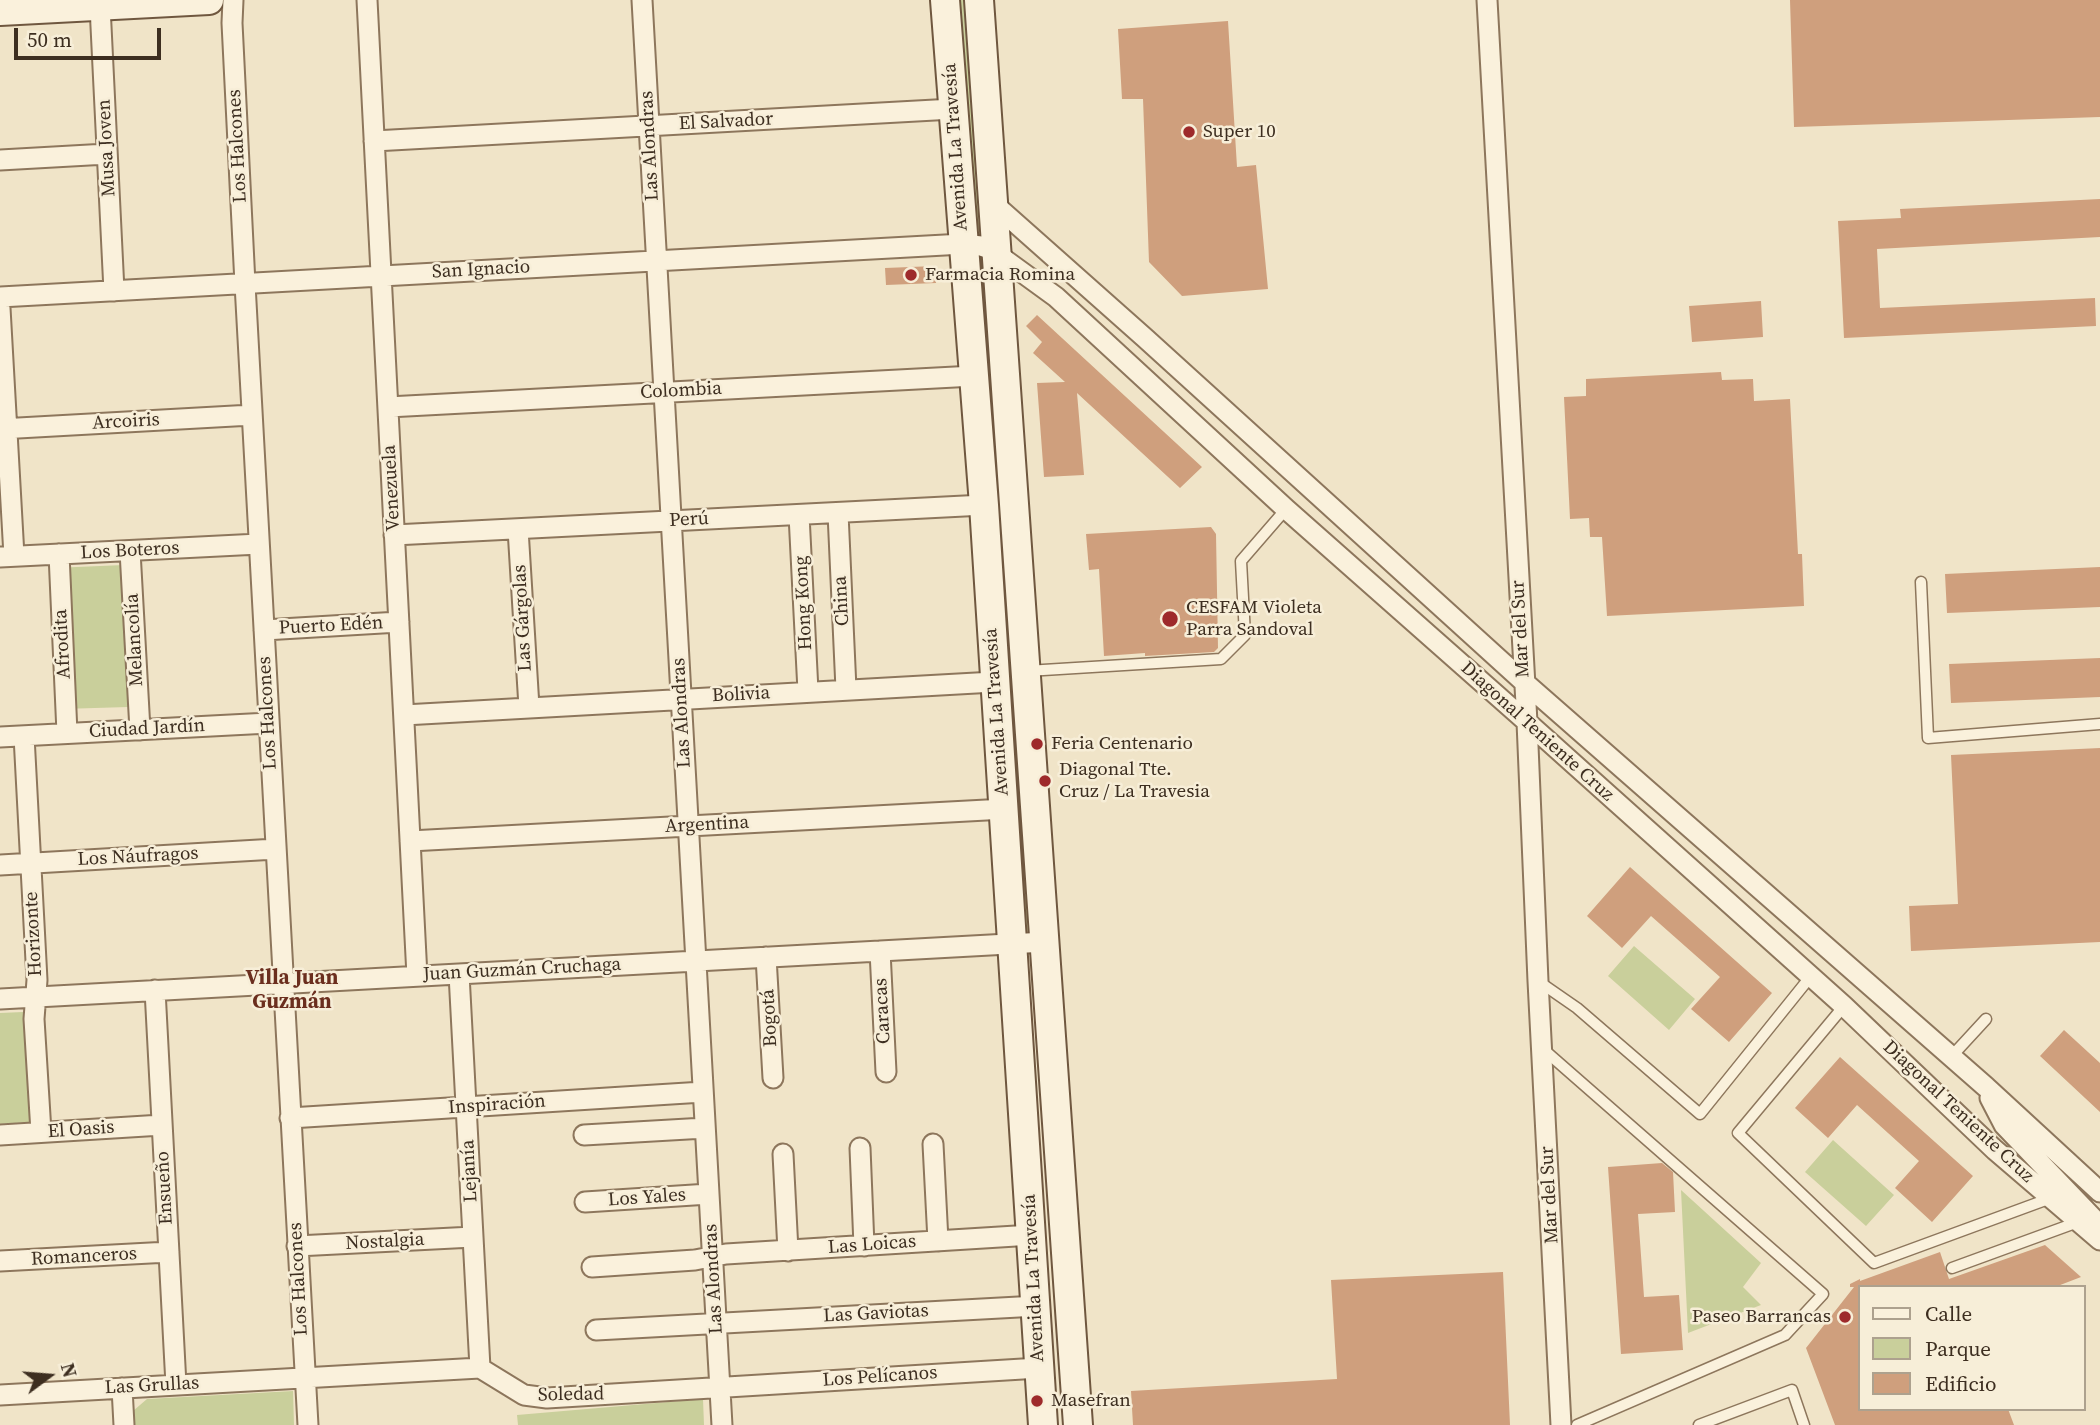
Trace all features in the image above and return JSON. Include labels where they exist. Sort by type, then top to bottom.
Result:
[{"type":"street","points":[[0,11],[209,0]]},
{"type":"street","name":"Los Halcones","points":[[233,0],[245,284],[308,1425]]},
{"type":"street","name":"Venezuela","points":[[367,0],[417,976]]},
{"type":"street","name":"Las Alondras","points":[[642,0],[722,1425]]},
{"type":"street","name":"Avenida La Travesía","points":[[945,0],[984,505],[1043,1425]]},
{"type":"street","name":"Avenida La Travesía","points":[[979,0],[1078,1425]]},
{"type":"street","name":"Mar del Sur","points":[[1487,0],[1527,722],[1561,1425]]},
{"type":"street","name":"Musa Joven","points":[[100,6],[114,291]]},
{"type":"street","name":"El Salvador","points":[[374,141],[953,109]]},
{"type":"street","points":[[0,160],[107,154]]},
{"type":"street","name":"Diagonal Teniente Cruz","points":[[994,204],[1524,682],[1986,1087],[2100,1192]]},
{"type":"street","name":"San Ignacio","points":[[0,297],[963,244]]},
{"type":"street","name":"Diagonal Teniente Cruz","points":[[963,244],[981,246],[998,254],[1056,297],[1286,509],[1844,1006],[1994,1150],[2100,1237]]},
{"type":"street","points":[[0,308],[7,557]]},
{"type":"street","name":"Colombia","points":[[388,407],[974,376]]},
{"type":"street","name":"Arcoiris","points":[[4,428],[253,415]]},
{"type":"street","name":"Perú","points":[[394,535],[984,505]]},
{"type":"street","name":"China","points":[[838,513],[846,689]]},
{"type":"street","name":"Hong Kong","points":[[799,514],[808,691]]},
{"type":"street","name":"Las Gárgolas","points":[[518,528],[529,707]]},
{"type":"street","name":"Los Boteros","points":[[7,557],[259,544]]},
{"type":"street","name":"Melancolía","points":[[130,551],[140,730]]},
{"type":"street","name":"Afrodita","points":[[59,554],[67,733]]},
{"type":"street","name":"Puerto Edén","points":[[264,630],[399,622]]},
{"type":"street","name":"Bolivia","points":[[404,715],[995,682]]},
{"type":"street","name":"Ciudad Jardín","points":[[0,737],[269,723]]},
{"type":"street","name":"Horizonte","points":[[24,736],[37,980],[34,1019],[41,1132]]},
{"type":"street","name":"Argentina","points":[[410,842],[1004,809]]},
{"type":"street","name":"Los Náufragos","points":[[0,865],[276,849]]},
{"type":"street","name":"Juan Guzmán Cruchaga","points":[[0,999],[1045,942]]},
{"type":"street","name":"Caracas","points":[[880,951],[886,1072]]},
{"type":"street","name":"Bogotá","points":[[766,957],[773,1078]]},
{"type":"street","name":"Lejanía","points":[[460,974],[480,1368]]},
{"type":"street","name":"Ensueño","points":[[155,990],[176,1385]]},
{"type":"street","name":"Diagonal Teniente Cruz","points":[[1986,1087],[2004,1125],[2093,1218],[2100,1237]]},
{"type":"street","name":"Inspiración","points":[[290,1118],[703,1092]]},
{"type":"street","name":"El Oasis","points":[[0,1135],[162,1125]]},
{"type":"street","points":[[584,1135],[705,1128]]},
{"type":"street","points":[[933,1144],[938,1241]]},
{"type":"street","points":[[859,1148],[864,1245]]},
{"type":"street","points":[[783,1154],[788,1251]]},
{"type":"street","name":"Los Yales","points":[[585,1202],[709,1194]]},
{"type":"street","name":"Las Loicas","points":[[592,1267],[695,1260],[712,1256],[1032,1235]]},
{"type":"street","name":"Nostalgia","points":[[297,1246],[473,1237]]},
{"type":"street","name":"Romanceros","points":[[0,1261],[169,1252]]},
{"type":"street","name":"Las Gaviotas","points":[[596,1329],[1037,1306]]},
{"type":"street","points":[[304,1378],[480,1368]]},
{"type":"street","name":"Soledad","points":[[480,1368],[524,1395],[535,1398],[720,1387]]},
{"type":"street","name":"Los Pelícanos","points":[[720,1387],[1040,1368]]},
{"type":"street","name":"Las Grullas","points":[[0,1395],[304,1378]]},
{"type":"street","points":[[122,1388],[124,1425]]},
{"type":"lane","points":[[1026,671],[1220,659],[1245,635],[1241,561],[1286,509]]},
{"type":"lane","points":[[1921,582],[1928,738],[2100,724]]},
{"type":"lane","points":[[1538,981],[1577,1008],[1700,1114],[1811,976]]},
{"type":"lane","points":[[1844,1006],[1738,1133],[1874,1263],[2051,1198]]},
{"type":"lane","points":[[1951,1057],[1986,1019]]},
{"type":"lane","points":[[1543,1049],[1823,1294],[1785,1335],[1577,1425]]},
{"type":"lane","points":[[1952,1268],[2079,1222]]},
{"type":"lane","points":[[1699,1425],[1791,1390],[1804,1425]]},
{"type":"green space","points":[[958,0],[970,0],[984,234],[973,234]]},
{"type":"green space","points":[[988,261],[1033,931],[1024,931],[973,264]]},
{"type":"green space","points":[[124,565],[128,707],[62,709],[53,568]]},
{"type":"green space","points":[[1634,946],[1695,999],[1669,1030],[1608,976]]},
{"type":"green space","points":[[23,1012],[31,1122],[0,1124],[0,1013]]},
{"type":"green space","points":[[1833,1140],[1894,1195],[1866,1226],[1805,1172]]},
{"type":"green space","points":[[1681,1190],[1761,1263],[1743,1287],[1761,1305],[1688,1333]]},
{"type":"green space","points":[[293,1391],[294,1425],[134,1425],[133,1411],[147,1399]]},
{"type":"green space","points":[[703,1399],[704,1425],[518,1425],[517,1415]]},
{"type":"building","points":[[1790,0],[2100,0],[2100,117],[1794,127]]},
{"type":"building","name":"Super 10","points":[[1228,21],[1237,167],[1256,165],[1268,289],[1182,296],[1149,262],[1143,99],[1122,99],[1118,29]]},
{"type":"building","points":[[2100,199],[2100,237],[1877,249],[1880,308],[2095,298],[2096,326],[1844,338],[1838,221],[1901,218],[1900,209]]},
{"type":"building","name":"Farmacia Romina","points":[[935,266],[936,283],[886,285],[885,268]]},
{"type":"building","points":[[1761,301],[1763,337],[1692,342],[1689,306]]},
{"type":"building","points":[[1037,315],[1202,467],[1180,488],[1077,393],[1084,475],[1044,477],[1037,383],[1065,382],[1033,353],[1042,342],[1026,326]]},
{"type":"building","points":[[1721,372],[1722,380],[1753,379],[1754,401],[1790,399],[1798,554],[1802,554],[1804,606],[1607,616],[1602,537],[1590,537],[1589,518],[1570,519],[1564,397],[1586,396],[1586,379]]},
{"type":"building","points":[[1211,527],[1216,534],[1218,648],[1214,652],[1104,656],[1099,569],[1089,570],[1086,534]]},
{"type":"building","points":[[2100,567],[2100,607],[1947,613],[1945,574]]},
{"type":"building","points":[[2100,658],[2100,697],[1951,703],[1949,664]]},
{"type":"building","points":[[2100,748],[2100,942],[1911,951],[1909,906],[1958,904],[1951,755]]},
{"type":"building","points":[[1630,867],[1772,993],[1729,1042],[1691,1009],[1720,977],[1651,916],[1622,948],[1587,916]]},
{"type":"building","points":[[2064,1030],[2100,1063],[2100,1112],[2040,1056]]},
{"type":"building","points":[[1840,1057],[1973,1176],[1932,1222],[1895,1188],[1919,1161],[1857,1105],[1828,1138],[1795,1108]]},
{"type":"building","points":[[1662,1163],[1673,1172],[1675,1212],[1638,1214],[1644,1297],[1679,1295],[1683,1350],[1621,1354],[1608,1167]]},
{"type":"building","name":"Paseo Barrancas","points":[[2045,1245],[2081,1277],[2060,1285],[1858,1285],[1858,1411],[2009,1411],[2014,1425],[1835,1425],[1806,1348],[1854,1287],[1850,1287],[1850,1284],[1940,1252],[1949,1279]]},
{"type":"building","points":[[1503,1272],[1510,1425],[1133,1425],[1131,1391],[1337,1379],[1331,1280]]},
{"type":"place","name":"Super 10","points":[[1189,132]]},
{"type":"place","name":"Farmacia Romina","points":[[911,275]]},
{"type":"place","name":"CESFAM Violeta Parra Sandoval","points":[[1170,619]]},
{"type":"place","name":"Feria Centenario","points":[[1037,744]]},
{"type":"place","name":"Diagonal Tte. Cruz / La Travesia","points":[[1045,781]]},
{"type":"place","name":"Paseo Barrancas","points":[[1845,1317]]},
{"type":"place","name":"Masefran","points":[[1037,1401]]},
{"type":"district","name":"Villa Juan Guzmán","points":[[292,991]]}]
